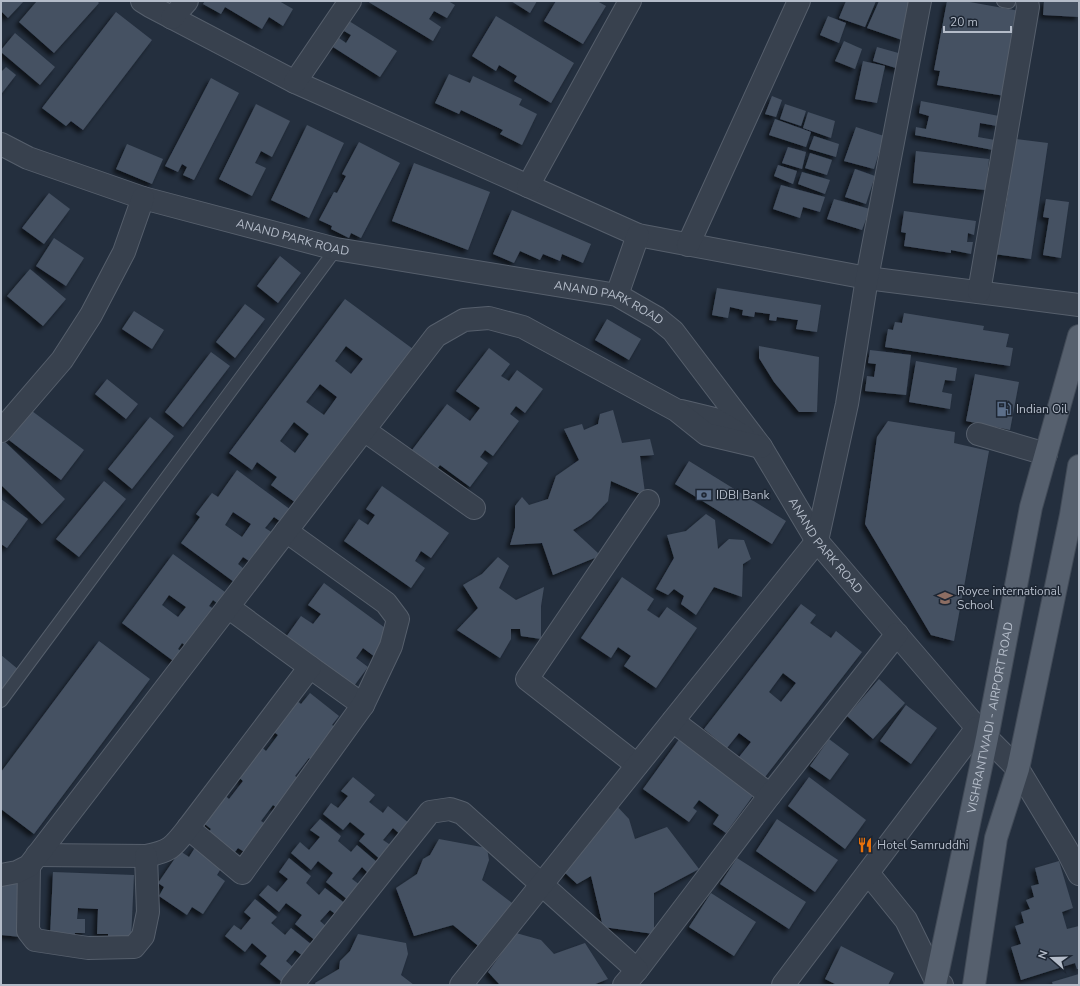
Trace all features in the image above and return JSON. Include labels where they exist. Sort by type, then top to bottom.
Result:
[{"type":"main road","name":"VISHRANTWADI - AIRPORT ROAD","points":[[937,984],[982,733],[1030,507],[1079,336]]},
{"type":"main road","points":[[974,985],[996,838],[1018,769],[1071,515],[1079,466]]},
{"type":"street","points":[[142,1],[295,82],[638,235],[867,278],[1079,305]]},
{"type":"street","points":[[172,18],[187,1]]},
{"type":"street","points":[[295,82],[350,1]]},
{"type":"street","points":[[528,186],[630,1]]},
{"type":"street","points":[[688,245],[799,1]]},
{"type":"street","points":[[461,985],[818,541],[847,404],[867,278],[920,1]]},
{"type":"street","points":[[979,292],[1028,7],[1013,1]]},
{"type":"street","name":"ANAND PARK ROAD","points":[[1,144],[28,158],[143,198],[336,249],[617,295],[657,318],[673,331],[761,447],[818,541],[982,733],[1018,769],[1068,850],[1079,874]]},
{"type":"street","points":[[1,431],[62,360],[91,316],[124,252],[143,198]]},
{"type":"street","points":[[617,295],[638,235]]},
{"type":"street","points":[[1,875],[17,872],[33,860],[436,336],[464,320],[489,318],[523,327],[676,410],[706,434],[761,447]]},
{"type":"street","points":[[364,430],[474,508]]},
{"type":"street","points":[[978,434],[1046,454]]},
{"type":"street","points":[[637,765],[527,680],[648,501]]},
{"type":"street","points":[[188,828],[242,873],[363,705],[391,646],[398,619],[386,603],[286,531]]},
{"type":"street","points":[[228,607],[363,705]]},
{"type":"street","points":[[292,985],[430,812],[450,809],[462,813],[541,885],[630,977],[770,795],[897,634]]},
{"type":"street","points":[[33,860],[146,856],[162,853],[173,847],[310,667]]},
{"type":"street","points":[[673,721],[770,795]]},
{"type":"street","points":[[783,985],[868,873],[982,733]]},
{"type":"street","points":[[33,860],[28,931],[35,940],[88,948],[134,947],[143,936],[148,912],[146,856]]},
{"type":"street","points":[[868,873],[906,920],[937,984]]},
{"type":"lane","points":[[1,701],[336,249]]},
{"type":"building","points":[[1,1],[24,1],[8,18],[1,11]]},
{"type":"building","points":[[37,1],[97,1],[99,3],[54,53],[19,22]]},
{"type":"building","points":[[205,1],[279,1],[293,9],[283,26],[269,17],[262,29],[225,7],[221,14],[203,4]]},
{"type":"building","points":[[367,1],[448,1],[455,5],[447,18],[434,11],[429,19],[441,27],[433,41]]},
{"type":"building","points":[[511,1],[537,1],[530,13]]},
{"type":"building","points":[[556,1],[597,1],[606,6],[583,44],[544,21]]},
{"type":"building","points":[[846,1],[876,1],[865,27],[839,18]]},
{"type":"building","points":[[879,1],[912,1],[902,40],[867,28]]},
{"type":"building","points":[[947,1],[964,1],[1020,11],[1005,96],[937,85],[940,71],[934,70]]},
{"type":"building","points":[[1044,1],[1079,1],[1079,17],[1043,15]]},
{"type":"building","points":[[116,12],[152,40],[83,130],[71,121],[66,126],[42,108]]},
{"type":"building","points":[[496,16],[574,63],[551,103],[514,81],[517,76],[499,65],[496,71],[472,56]]},
{"type":"building","points":[[828,16],[846,23],[839,43],[820,35]]},
{"type":"building","points":[[349,21],[397,51],[380,77],[333,47],[339,38],[346,43],[351,35],[344,31]]},
{"type":"building","points":[[15,33],[55,67],[40,85],[1,52]]},
{"type":"building","points":[[844,41],[862,49],[855,69],[835,61]]},
{"type":"building","points":[[877,47],[902,54],[899,69],[873,61]]},
{"type":"building","points":[[863,61],[885,66],[877,103],[855,99]]},
{"type":"building","points":[[6,67],[16,75],[2,93],[1,72]]},
{"type":"building","points":[[449,74],[470,83],[473,76],[522,99],[519,105],[537,114],[522,145],[500,134],[503,130],[461,110],[459,114],[435,103]]},
{"type":"building","points":[[211,78],[239,93],[194,180],[183,175],[187,167],[182,164],[178,172],[165,166]]},
{"type":"building","points":[[772,96],[782,100],[776,117],[765,114]]},
{"type":"building","points":[[921,101],[999,116],[997,126],[980,123],[978,137],[995,140],[993,150],[915,135],[916,127],[926,129],[929,116],[919,113]]},
{"type":"building","points":[[256,104],[290,121],[272,157],[261,151],[255,163],[266,168],[252,196],[219,179]]},
{"type":"building","points":[[785,104],[806,111],[801,126],[780,119]]},
{"type":"building","points":[[808,112],[835,121],[831,138],[803,128]]},
{"type":"building","points":[[775,119],[811,132],[806,147],[769,135]]},
{"type":"building","points":[[307,125],[344,143],[309,218],[271,200]]},
{"type":"building","points":[[856,127],[884,136],[874,169],[844,161]]},
{"type":"building","points":[[814,136],[839,144],[836,157],[809,149]]},
{"type":"building","points":[[1016,139],[1048,143],[1031,259],[994,254],[1001,212],[1005,212]]},
{"type":"building","points":[[359,142],[400,163],[361,238],[351,233],[349,238],[331,229],[332,226],[319,220],[334,192],[337,193],[346,176],[342,174]]},
{"type":"building","points":[[127,144],[163,159],[152,184],[116,169]]},
{"type":"building","points":[[788,147],[806,152],[802,169],[782,163]]},
{"type":"building","points":[[916,151],[989,159],[986,190],[913,183]]},
{"type":"building","points":[[810,153],[832,160],[827,175],[805,168]]},
{"type":"building","points":[[414,163],[490,192],[468,250],[392,221]]},
{"type":"building","points":[[778,165],[797,171],[793,184],[774,176]]},
{"type":"building","points":[[855,169],[875,176],[866,204],[845,197]]},
{"type":"building","points":[[802,172],[830,180],[825,194],[798,184]]},
{"type":"building","points":[[781,185],[825,197],[820,212],[803,207],[800,218],[773,209]]},
{"type":"building","points":[[49,193],[70,209],[44,244],[22,228]]},
{"type":"building","points":[[834,199],[870,209],[862,230],[827,219]]},
{"type":"building","points":[[1046,199],[1069,202],[1061,258],[1043,255],[1049,218],[1043,217]]},
{"type":"building","points":[[512,210],[591,244],[583,263],[562,254],[560,261],[543,254],[540,260],[520,251],[514,263],[493,254]]},
{"type":"building","points":[[904,211],[976,221],[974,235],[968,233],[967,242],[973,242],[971,254],[951,250],[951,253],[904,246],[906,233],[901,232]]},
{"type":"building","points":[[54,238],[84,258],[66,286],[36,266]]},
{"type":"building","points":[[280,256],[301,273],[278,303],[257,286]]},
{"type":"building","points":[[30,269],[66,299],[43,326],[7,296]]},
{"type":"building","points":[[717,288],[821,305],[817,332],[796,329],[798,320],[777,317],[776,321],[769,320],[770,314],[755,312],[754,317],[742,315],[743,310],[730,307],[728,318],[712,315]]},
{"type":"building","points":[[345,299],[413,349],[296,503],[271,485],[277,477],[257,462],[252,470],[229,453]],"holes":[[[346,346],[363,359],[351,374],[335,361]],[[320,384],[337,397],[324,415],[306,402]],[[294,422],[309,434],[295,453],[280,441]]]},
{"type":"building","points":[[245,304],[265,319],[235,358],[216,342]]},
{"type":"building","points":[[134,311],[164,330],[152,349],[122,329]]},
{"type":"building","points":[[904,313],[984,326],[983,330],[1009,334],[1006,347],[1013,348],[1010,366],[885,347],[888,329],[893,330],[895,322],[902,323]]},
{"type":"building","points":[[607,319],[641,339],[629,360],[595,340]]},
{"type":"building","points":[[759,346],[819,357],[817,412],[799,412],[774,382],[759,358]]},
{"type":"building","points":[[489,348],[510,364],[501,376],[509,381],[517,370],[543,389],[525,413],[516,406],[510,414],[519,421],[493,456],[485,450],[480,457],[488,463],[470,487],[440,465],[437,469],[412,450],[447,404],[470,421],[480,408],[456,391]]},
{"type":"building","points":[[870,350],[911,355],[906,395],[865,391],[867,376],[874,377],[876,364],[868,363]]},
{"type":"building","points":[[211,352],[230,366],[183,427],[165,412]]},
{"type":"building","points":[[916,361],[957,368],[955,381],[945,380],[942,392],[952,394],[950,409],[909,402]]},
{"type":"building","points":[[975,374],[1019,382],[1010,430],[966,421]]},
{"type":"building","points":[[107,379],[138,404],[126,419],[95,394]]},
{"type":"building","points":[[613,410],[622,443],[650,439],[654,455],[640,456],[645,493],[638,493],[611,481],[608,501],[591,519],[573,530],[598,553],[597,557],[553,575],[542,543],[510,545],[515,528],[515,506],[522,497],[529,505],[548,499],[556,476],[579,460],[564,429],[582,424],[584,430],[598,424],[600,414]]},
{"type":"building","points":[[32,411],[84,450],[61,480],[9,440]]},
{"type":"building","points":[[150,417],[174,436],[132,489],[108,469]]},
{"type":"building","points":[[888,421],[955,432],[954,443],[989,451],[954,641],[931,635],[865,524],[877,437]]},
{"type":"building","points":[[3,440],[65,499],[42,524],[1,485],[1,442]]},
{"type":"building","points":[[689,461],[786,521],[772,544],[675,484]]},
{"type":"building","points":[[237,470],[291,510],[281,522],[274,517],[265,528],[273,533],[257,555],[255,554],[249,561],[243,557],[238,564],[244,569],[234,582],[181,543],[200,517],[196,514],[212,493],[218,497]],"holes":[[[233,512],[251,524],[242,537],[225,525]]]},
{"type":"building","points":[[104,481],[126,499],[79,557],[56,539]]},
{"type":"building","points":[[382,486],[449,533],[431,558],[421,551],[415,561],[425,568],[411,588],[344,541],[359,519],[368,525],[375,515],[366,509]]},
{"type":"building","points":[[1,499],[28,519],[7,548],[1,544]]},
{"type":"building","points":[[706,514],[715,520],[718,549],[729,539],[744,540],[751,559],[743,564],[742,597],[714,587],[696,615],[681,604],[684,596],[674,589],[668,595],[656,589],[674,558],[667,535],[686,531]]},
{"type":"building","points":[[173,554],[225,592],[217,603],[213,600],[209,606],[215,610],[195,636],[193,635],[188,641],[190,643],[187,647],[182,643],[178,649],[183,653],[176,663],[122,623]],"holes":[[[169,595],[186,607],[178,617],[162,605]]]},
{"type":"building","points":[[498,557],[509,566],[499,588],[516,600],[544,587],[541,606],[541,639],[521,636],[520,629],[511,629],[511,639],[500,658],[457,630],[478,608],[463,585],[482,574]]},
{"type":"building","points":[[622,577],[654,599],[647,610],[659,618],[667,607],[697,628],[656,688],[624,666],[631,656],[618,647],[611,658],[581,638]]},
{"type":"building","points":[[324,583],[392,633],[375,657],[363,648],[356,658],[368,667],[354,686],[286,637],[301,616],[313,624],[321,614],[308,605]]},
{"type":"building","points":[[801,604],[816,615],[810,623],[831,638],[836,631],[862,652],[765,777],[739,757],[751,742],[739,733],[727,748],[704,729]],"holes":[[[783,673],[796,683],[781,702],[769,692]]]},
{"type":"building","points":[[99,641],[150,679],[34,834],[1,809],[1,772]]},
{"type":"building","points":[[1,655],[19,670],[1,693]]},
{"type":"building","points":[[879,679],[905,703],[873,739],[847,716]]},
{"type":"building","points":[[310,693],[339,716],[332,725],[340,731],[316,763],[309,758],[295,776],[302,781],[280,810],[273,805],[261,821],[267,825],[246,853],[238,848],[231,857],[205,837],[211,829],[201,821],[222,793],[229,799],[243,781],[236,775],[259,745],[266,751],[278,735],[271,730],[294,699],[301,704]]},
{"type":"building","points":[[906,705],[937,728],[911,764],[880,741]]},
{"type":"building","points":[[680,738],[755,793],[726,833],[713,824],[719,815],[699,800],[693,808],[697,811],[689,822],[643,789]]},
{"type":"building","points":[[829,739],[849,754],[830,780],[810,766]]},
{"type":"building","points":[[353,777],[375,795],[369,802],[383,813],[388,806],[410,824],[401,835],[393,828],[383,840],[392,846],[381,860],[359,841],[365,834],[350,822],[343,830],[323,814],[331,803],[338,808],[348,796],[341,791]]},
{"type":"building","points":[[809,777],[866,820],[845,849],[788,806]]},
{"type":"building","points":[[613,802],[629,819],[635,839],[667,827],[699,869],[654,893],[654,934],[603,927],[591,876],[577,884],[562,870]]},
{"type":"building","points":[[320,819],[341,836],[338,841],[351,852],[357,845],[378,863],[369,874],[362,867],[352,879],[360,885],[348,900],[326,882],[333,873],[318,861],[311,870],[291,853],[300,842],[309,850],[320,837],[310,830]]},
{"type":"building","points":[[777,819],[838,860],[815,892],[756,851]]},
{"type":"building","points":[[439,839],[487,848],[489,860],[482,880],[516,906],[482,949],[453,925],[414,936],[396,888],[417,874],[423,859],[430,855]]},
{"type":"building","points":[[196,846],[223,865],[217,875],[225,881],[203,914],[192,907],[187,915],[159,896],[164,887],[158,883],[180,851],[189,857]]},
{"type":"building","points":[[289,858],[311,876],[306,883],[319,895],[325,888],[347,905],[338,916],[330,910],[320,921],[328,928],[317,942],[295,924],[302,915],[286,903],[279,912],[259,895],[268,885],[277,892],[288,879],[279,872]]},
{"type":"building","points":[[737,858],[806,902],[789,929],[720,884]]},
{"type":"building","points":[[1059,861],[1073,908],[1062,912],[1067,929],[1079,926],[1079,969],[1077,969],[1075,963],[1021,980],[1011,947],[1021,944],[1015,926],[1024,923],[1021,912],[1030,909],[1026,900],[1034,897],[1031,886],[1039,884],[1035,868]]},
{"type":"building","points":[[53,872],[134,875],[131,940],[108,938],[108,934],[97,934],[98,909],[78,908],[77,919],[85,919],[85,933],[75,933],[74,937],[50,936]]},
{"type":"building","points":[[1,882],[27,885],[21,937],[1,935]]},
{"type":"building","points":[[711,893],[756,922],[734,956],[689,927]]},
{"type":"building","points":[[255,899],[277,917],[271,923],[285,935],[291,928],[312,945],[303,956],[295,950],[286,961],[294,968],[282,982],[260,964],[267,956],[252,943],[245,952],[225,936],[234,925],[241,930],[251,918],[244,912]]},
{"type":"building","points":[[516,933],[541,940],[554,954],[585,943],[608,979],[593,985],[500,985],[488,972]]},
{"type":"building","points":[[358,934],[406,943],[408,954],[401,975],[414,985],[316,985],[315,983],[339,969],[340,961],[350,951]]},
{"type":"building","points":[[841,946],[894,973],[888,985],[837,985],[825,979]]},
{"type":"building","points":[[1079,974],[1079,985],[1053,985],[1052,982]]},
{"type":"place","name":"Indian Oil","points":[[1004,409]]},
{"type":"place","name":"IDBI Bank","points":[[704,495]]},
{"type":"place","name":"Royce international School","points":[[945,598]]},
{"type":"place","name":"Hotel Samruddhi","points":[[865,845]]}]
